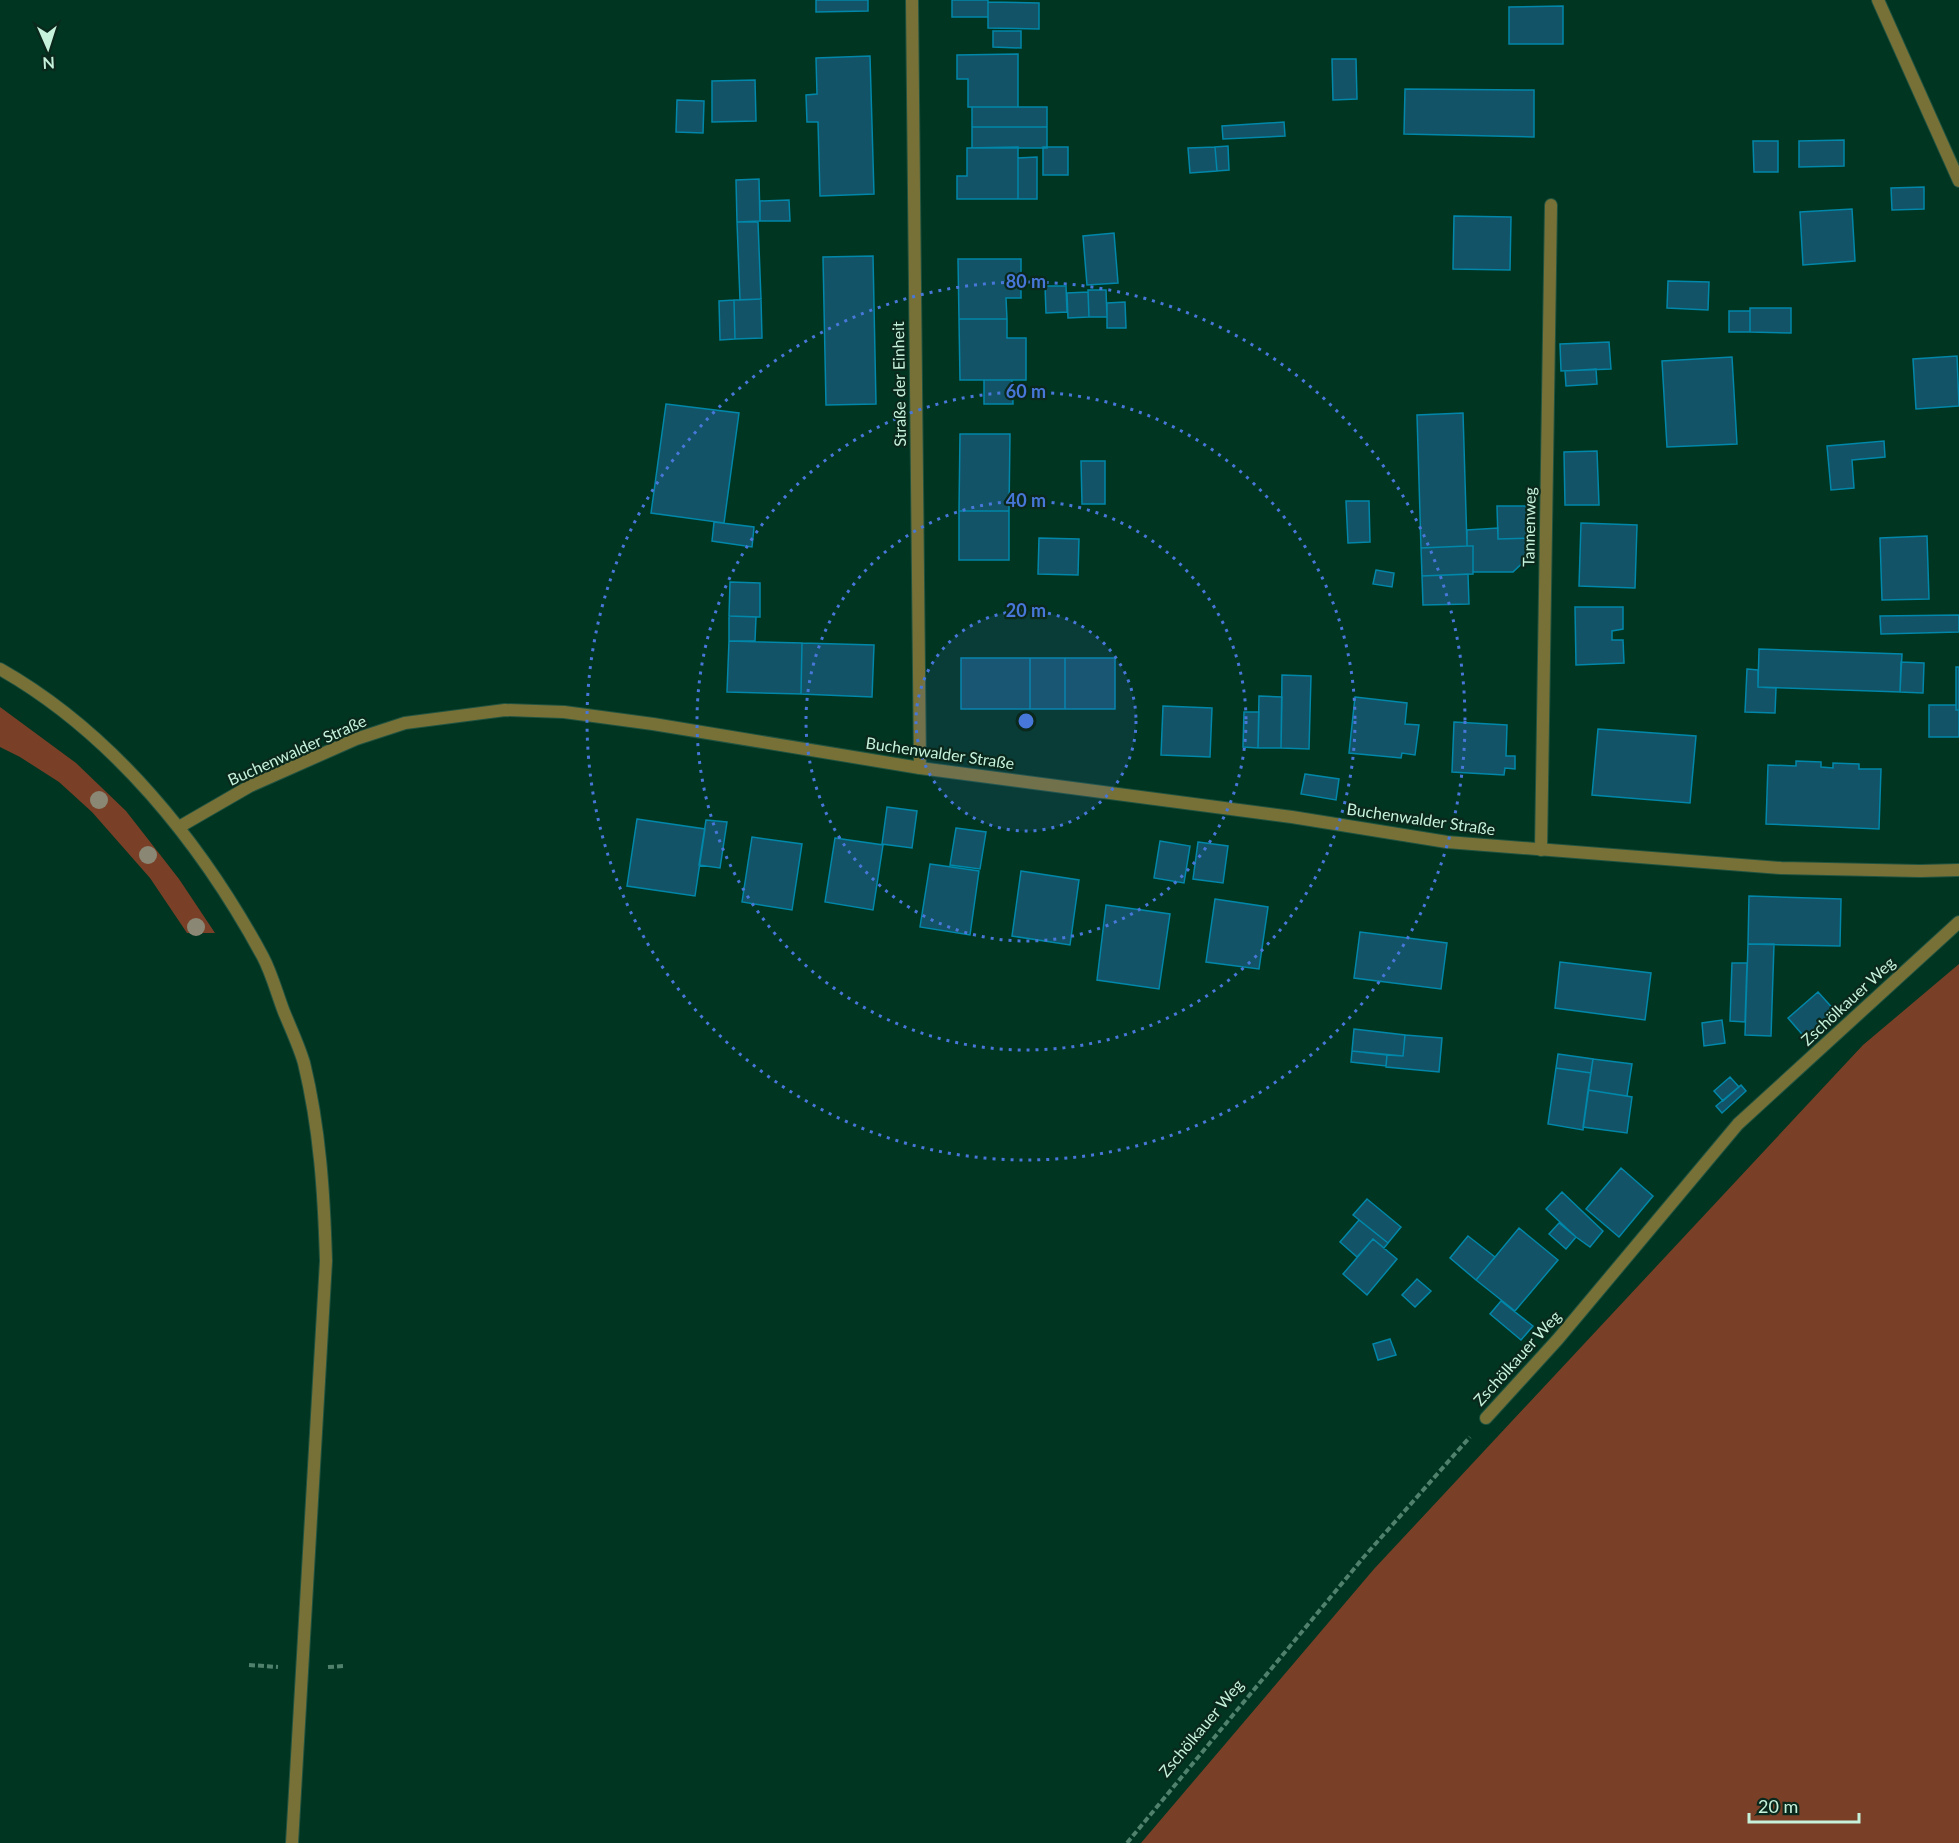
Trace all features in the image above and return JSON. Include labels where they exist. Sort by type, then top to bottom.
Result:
[{"type":"street","name":"Straße der Einheit","points":[[912,0],[920,768]]},
{"type":"street","points":[[1878,0],[1959,181]]},
{"type":"street","name":"Tannenweg","points":[[1541,850],[1551,205]]},
{"type":"street","points":[[0,669],[24,682],[83,728],[133,774],[179,827],[223,889],[264,959],[303,1061],[316,1124],[323,1182],[326,1261],[291,1843]]},
{"type":"street","name":"Buchenwalder Straße","points":[[179,827],[250,786],[356,739],[405,723],[504,710],[564,712],[653,724],[920,768],[1292,817],[1447,842],[1781,868],[1959,870]]},
{"type":"street","name":"Zschölkauer Weg","points":[[1486,1418],[1558,1338],[1738,1124],[1959,922]]},
{"type":"path","name":"Zschölkauer Weg","points":[[1127,1843],[1363,1558],[1486,1418]]},
{"type":"shaded area","points":[[0,707],[76,763],[126,811],[179,879],[215,933],[187,933],[150,878],[92,812],[59,782],[0,747]]},
{"type":"shaded area","points":[[1959,964],[1959,1843],[1141,1843],[1374,1569],[1863,1045]]},
{"type":"building","points":[[816,0],[868,0],[868,11],[816,12]]},
{"type":"building","points":[[952,0],[988,0],[988,17],[952,17]]},
{"type":"building","points":[[988,2],[1039,3],[1039,29],[988,28]]},
{"type":"building","points":[[1563,6],[1563,44],[1509,44],[1509,7]]},
{"type":"building","points":[[993,31],[1021,31],[1021,48],[993,47]]},
{"type":"building","points":[[1018,54],[1018,107],[968,107],[968,79],[957,79],[957,55]]},
{"type":"building","points":[[870,56],[874,194],[820,196],[818,122],[807,122],[806,95],[817,94],[816,58]]},
{"type":"building","points":[[1332,59],[1356,59],[1357,99],[1333,100]]},
{"type":"building","points":[[755,80],[756,121],[712,122],[712,81]]},
{"type":"building","points":[[1405,89],[1534,90],[1534,137],[1404,134]]},
{"type":"building","points":[[677,100],[704,101],[703,133],[676,132]]},
{"type":"building","points":[[972,107],[1047,107],[1047,127],[972,127]]},
{"type":"building","points":[[1284,122],[1285,136],[1223,139],[1222,126]]},
{"type":"building","points":[[972,127],[1047,127],[1047,148],[972,148]]},
{"type":"building","points":[[1844,140],[1844,166],[1799,167],[1799,141]]},
{"type":"building","points":[[1753,141],[1778,141],[1778,172],[1754,172]]},
{"type":"building","points":[[1228,146],[1229,170],[1217,171],[1215,147]]},
{"type":"building","points":[[1018,147],[1018,199],[957,199],[957,176],[967,176],[967,148]]},
{"type":"building","points":[[1043,147],[1068,147],[1068,175],[1043,175]]},
{"type":"building","points":[[1215,147],[1217,171],[1190,173],[1188,148]]},
{"type":"building","points":[[1037,157],[1037,199],[1018,199],[1018,158]]},
{"type":"building","points":[[759,179],[760,221],[737,222],[736,180]]},
{"type":"building","points":[[1924,187],[1924,209],[1892,210],[1891,188]]},
{"type":"building","points":[[789,200],[790,221],[760,221],[760,201]]},
{"type":"building","points":[[1852,209],[1855,261],[1803,265],[1800,212]]},
{"type":"building","points":[[1454,216],[1511,217],[1510,270],[1453,269]]},
{"type":"building","points":[[737,222],[758,222],[761,299],[740,300]]},
{"type":"building","points":[[1114,233],[1118,283],[1087,285],[1083,236]]},
{"type":"building","points":[[873,256],[876,404],[826,405],[823,257]]},
{"type":"building","points":[[958,259],[1021,259],[1021,298],[1006,298],[1007,319],[959,319]]},
{"type":"building","points":[[1668,281],[1709,282],[1708,310],[1667,308]]},
{"type":"building","points":[[1045,286],[1066,286],[1067,312],[1046,313]]},
{"type":"building","points":[[1088,290],[1106,290],[1107,317],[1089,317]]},
{"type":"building","points":[[1088,292],[1089,317],[1068,318],[1067,293]]},
{"type":"building","points":[[761,299],[762,338],[735,339],[734,300]]},
{"type":"building","points":[[734,300],[735,339],[720,340],[719,301]]},
{"type":"building","points":[[1125,302],[1126,328],[1107,328],[1107,303]]},
{"type":"building","points":[[1750,308],[1791,308],[1791,333],[1750,332]]},
{"type":"building","points":[[1729,311],[1750,311],[1750,332],[1729,332]]},
{"type":"building","points":[[959,319],[1007,319],[1007,338],[1026,338],[1026,380],[960,380]]},
{"type":"building","points":[[1609,342],[1611,369],[1561,371],[1560,344]]},
{"type":"building","points":[[1957,356],[1959,406],[1916,409],[1913,359]]},
{"type":"building","points":[[1732,357],[1737,444],[1667,447],[1662,361]]},
{"type":"building","points":[[1596,369],[1597,384],[1566,386],[1565,371]]},
{"type":"building","points":[[984,380],[1012,380],[1013,404],[984,404]]},
{"type":"building","points":[[666,404],[739,413],[724,523],[651,513]]},
{"type":"building","points":[[1463,413],[1467,546],[1421,548],[1417,415]]},
{"type":"building","points":[[960,434],[1010,434],[1009,511],[959,511]]},
{"type":"building","points":[[1884,441],[1885,457],[1852,460],[1854,488],[1831,490],[1827,446]]},
{"type":"building","points":[[1597,451],[1599,505],[1565,505],[1564,452]]},
{"type":"building","points":[[1081,461],[1105,461],[1105,504],[1082,504]]},
{"type":"building","points":[[1346,501],[1369,501],[1370,542],[1348,543]]},
{"type":"building","points":[[1497,506],[1532,506],[1533,538],[1498,539]]},
{"type":"building","points":[[959,511],[1009,511],[1009,560],[959,560]]},
{"type":"building","points":[[714,522],[754,527],[752,547],[712,541]]},
{"type":"building","points":[[1581,523],[1637,525],[1635,588],[1579,586]]},
{"type":"building","points":[[1498,528],[1498,539],[1533,538],[1533,553],[1513,572],[1473,572],[1473,546],[1467,546],[1467,530]]},
{"type":"building","points":[[1927,536],[1929,599],[1882,600],[1880,538]]},
{"type":"building","points":[[1039,538],[1079,539],[1078,575],[1038,574]]},
{"type":"building","points":[[1473,546],[1473,574],[1422,576],[1421,548]]},
{"type":"building","points":[[1376,570],[1394,573],[1392,587],[1373,584]]},
{"type":"building","points":[[1468,574],[1469,604],[1423,605],[1422,576]]},
{"type":"building","points":[[730,582],[760,583],[760,617],[729,616]]},
{"type":"building","points":[[1575,607],[1623,607],[1623,629],[1612,631],[1612,640],[1623,640],[1624,663],[1576,665]]},
{"type":"building","points":[[1959,615],[1959,632],[1881,634],[1880,616]]},
{"type":"building","points":[[729,616],[756,617],[755,641],[729,641]]},
{"type":"building","points":[[729,641],[802,643],[801,694],[727,692]]},
{"type":"building","points":[[802,643],[874,645],[872,697],[801,694]]},
{"type":"building","points":[[1759,649],[1902,654],[1900,692],[1758,687]]},
{"type":"building","points":[[961,658],[1030,658],[1030,709],[961,709]]},
{"type":"building","points":[[1030,658],[1065,658],[1065,709],[1030,709]]},
{"type":"building","points":[[1065,658],[1115,658],[1115,709],[1065,709]]},
{"type":"building","points":[[1901,662],[1924,663],[1923,693],[1900,692]]},
{"type":"building","points":[[1956,667],[1959,667],[1959,710],[1956,710]]},
{"type":"building","points":[[1747,669],[1758,670],[1758,687],[1776,688],[1775,713],[1745,712]]},
{"type":"building","points":[[1282,675],[1311,676],[1309,749],[1281,748]]},
{"type":"building","points":[[1259,696],[1282,697],[1281,748],[1258,748]]},
{"type":"building","points":[[1355,697],[1407,703],[1405,724],[1419,725],[1415,755],[1402,753],[1401,758],[1349,753]]},
{"type":"building","points":[[1929,705],[1956,705],[1956,710],[1959,710],[1959,737],[1929,737]]},
{"type":"building","points":[[1163,706],[1212,708],[1210,757],[1161,755]]},
{"type":"building","points":[[1244,712],[1259,712],[1258,748],[1243,747]]},
{"type":"building","points":[[1454,722],[1507,725],[1506,756],[1515,756],[1515,769],[1505,768],[1504,775],[1452,772]]},
{"type":"building","points":[[1598,729],[1696,736],[1690,803],[1592,795]]},
{"type":"building","points":[[1796,761],[1821,762],[1821,767],[1833,768],[1833,763],[1859,764],[1859,769],[1881,769],[1879,829],[1766,824],[1768,765],[1796,766]]},
{"type":"building","points":[[1305,774],[1339,779],[1336,800],[1301,794]]},
{"type":"building","points":[[887,807],[917,811],[912,848],[882,844]]},
{"type":"building","points":[[637,819],[705,829],[695,896],[627,886]]},
{"type":"building","points":[[706,820],[727,822],[720,868],[699,865]]},
{"type":"building","points":[[956,828],[986,832],[980,869],[950,865]]},
{"type":"building","points":[[752,837],[802,844],[792,910],[742,902]]},
{"type":"building","points":[[835,838],[883,845],[873,910],[825,902]]},
{"type":"building","points":[[1160,841],[1190,846],[1184,883],[1154,878]]},
{"type":"building","points":[[1198,842],[1228,846],[1223,883],[1193,879]]},
{"type":"building","points":[[930,864],[979,871],[970,935],[920,927]]},
{"type":"building","points":[[1021,871],[1079,880],[1070,945],[1012,936]]},
{"type":"building","points":[[1749,896],[1841,899],[1840,946],[1748,944]]},
{"type":"building","points":[[1215,899],[1268,907],[1259,969],[1206,962]]},
{"type":"building","points":[[1106,905],[1170,914],[1159,989],[1097,980]]},
{"type":"building","points":[[1360,932],[1447,943],[1441,989],[1354,978]]},
{"type":"building","points":[[1748,944],[1774,944],[1771,1036],[1745,1035]]},
{"type":"building","points":[[1560,962],[1651,973],[1645,1020],[1555,1008]]},
{"type":"building","points":[[1732,963],[1747,963],[1745,1022],[1730,1021]]},
{"type":"building","points":[[1818,992],[1837,1013],[1807,1040],[1788,1018]]},
{"type":"building","points":[[1722,1020],[1725,1043],[1704,1046],[1702,1023]]},
{"type":"building","points":[[1354,1029],[1405,1035],[1403,1056],[1352,1051]]},
{"type":"building","points":[[1405,1035],[1442,1038],[1439,1072],[1386,1067],[1387,1055],[1403,1056]]},
{"type":"building","points":[[1352,1051],[1387,1055],[1386,1066],[1351,1062]]},
{"type":"building","points":[[1558,1054],[1593,1059],[1591,1073],[1556,1068]]},
{"type":"building","points":[[1593,1059],[1632,1064],[1627,1096],[1588,1090]]},
{"type":"building","points":[[1556,1068],[1591,1073],[1583,1130],[1548,1124]]},
{"type":"building","points":[[1730,1077],[1739,1087],[1723,1101],[1714,1091]]},
{"type":"building","points":[[1741,1085],[1746,1091],[1722,1113],[1716,1106]]},
{"type":"building","points":[[1588,1090],[1632,1097],[1627,1133],[1583,1127]]},
{"type":"building","points":[[1621,1168],[1653,1196],[1619,1237],[1586,1209]]},
{"type":"building","points":[[1562,1192],[1603,1231],[1590,1247],[1546,1209]]},
{"type":"building","points":[[1367,1199],[1401,1227],[1388,1243],[1353,1215]]},
{"type":"building","points":[[1359,1220],[1388,1243],[1384,1248],[1373,1239],[1357,1257],[1340,1242]]},
{"type":"building","points":[[1559,1223],[1576,1237],[1566,1249],[1549,1234]]},
{"type":"building","points":[[1519,1228],[1558,1260],[1515,1311],[1476,1280]]},
{"type":"building","points":[[1468,1236],[1495,1257],[1476,1280],[1450,1258]]},
{"type":"building","points":[[1373,1239],[1397,1259],[1367,1295],[1343,1274]]},
{"type":"building","points":[[1417,1279],[1431,1291],[1415,1307],[1402,1295]]},
{"type":"building","points":[[1501,1301],[1533,1326],[1521,1340],[1490,1314]]},
{"type":"building","points":[[1390,1339],[1396,1355],[1378,1360],[1373,1344]]}]
